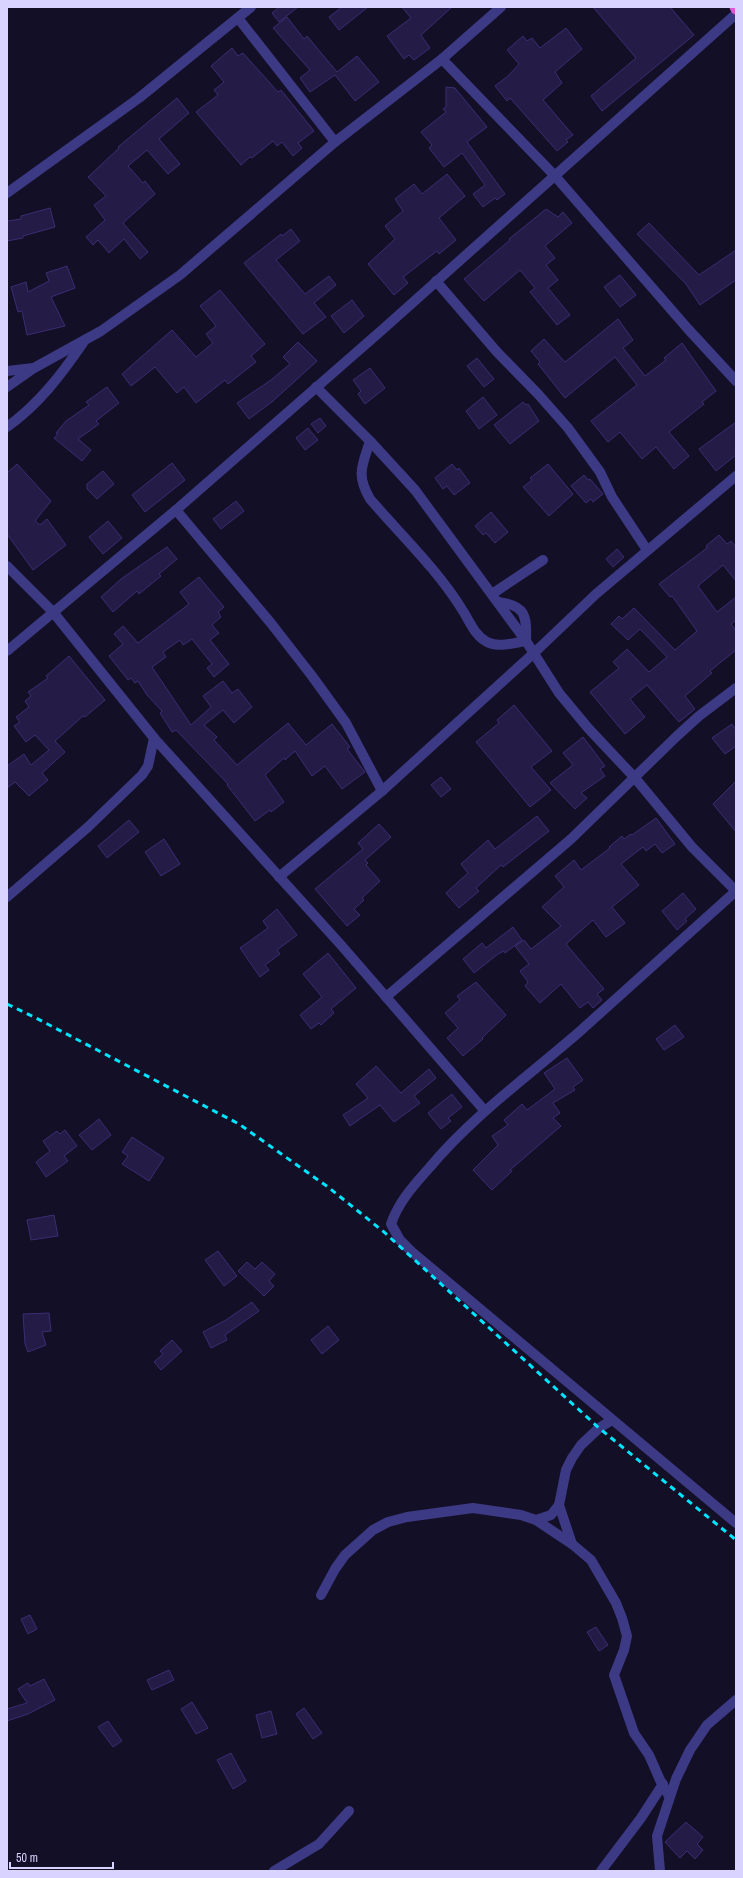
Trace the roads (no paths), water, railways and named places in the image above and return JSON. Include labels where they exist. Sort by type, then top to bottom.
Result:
[{"type":"street","points":[[7,193],[19,186],[139,98],[251,7]]},
{"type":"street","points":[[9,388],[34,368],[84,341],[127,314],[180,275],[335,142],[442,59],[501,7]]},
{"type":"street","points":[[7,651],[176,510],[555,176],[736,14]]},
{"type":"street","points":[[238,18],[335,142]]},
{"type":"street","points":[[442,59],[555,176],[688,329],[736,381]]},
{"type":"street","points":[[7,183],[19,186]]},
{"type":"street","points":[[436,281],[497,352],[538,394],[568,428],[600,472],[612,497],[647,550]]},
{"type":"street","points":[[7,428],[25,414],[57,380],[84,341]]},
{"type":"street","points":[[7,371],[34,368]]},
{"type":"street","points":[[316,387],[370,441],[415,490],[526,641],[560,693],[588,728],[635,778],[692,847],[736,891],[533,1072],[484,1110],[442,1152],[408,1191],[397,1209],[392,1224],[400,1240],[412,1252],[736,1523]]},
{"type":"street","points":[[370,441],[362,469],[361,479],[363,487],[370,499],[436,574],[463,610],[475,631],[486,641],[495,645],[526,641]]},
{"type":"street","points":[[279,877],[382,791],[534,653],[596,594],[736,476]]},
{"type":"street","points":[[176,510],[270,622],[312,676],[346,723],[382,791]]},
{"type":"street","points":[[495,598],[543,560]]},
{"type":"street","points":[[7,566],[54,612],[154,738],[386,997],[484,1110]]},
{"type":"street","points":[[495,598],[512,604],[520,609],[525,616],[527,626],[526,641]]},
{"type":"street","points":[[386,997],[571,839],[700,716],[736,688]]},
{"type":"street","points":[[7,897],[88,827],[142,775],[148,766],[154,738]]},
{"type":"street","points":[[572,1544],[559,1505],[566,1470],[581,1445],[599,1428],[612,1420]]},
{"type":"street","points":[[536,1520],[550,1515],[559,1505]]},
{"type":"street","points":[[321,1595],[335,1569],[346,1555],[373,1530],[388,1522],[407,1517],[473,1508],[521,1515],[536,1520],[572,1544],[591,1560],[609,1589],[622,1618],[626,1636],[624,1650],[614,1675],[634,1733],[649,1755],[669,1796]]},
{"type":"street","points":[[660,1871],[657,1836],[669,1796],[682,1766],[698,1737],[716,1716],[736,1700]]},
{"type":"street","points":[[601,1871],[641,1818],[663,1784]]},
{"type":"street","points":[[274,1871],[319,1844],[350,1810]]},
{"type":"railway","points":[[7,1004],[239,1124],[328,1187],[384,1232],[599,1428],[736,1540]]}]
